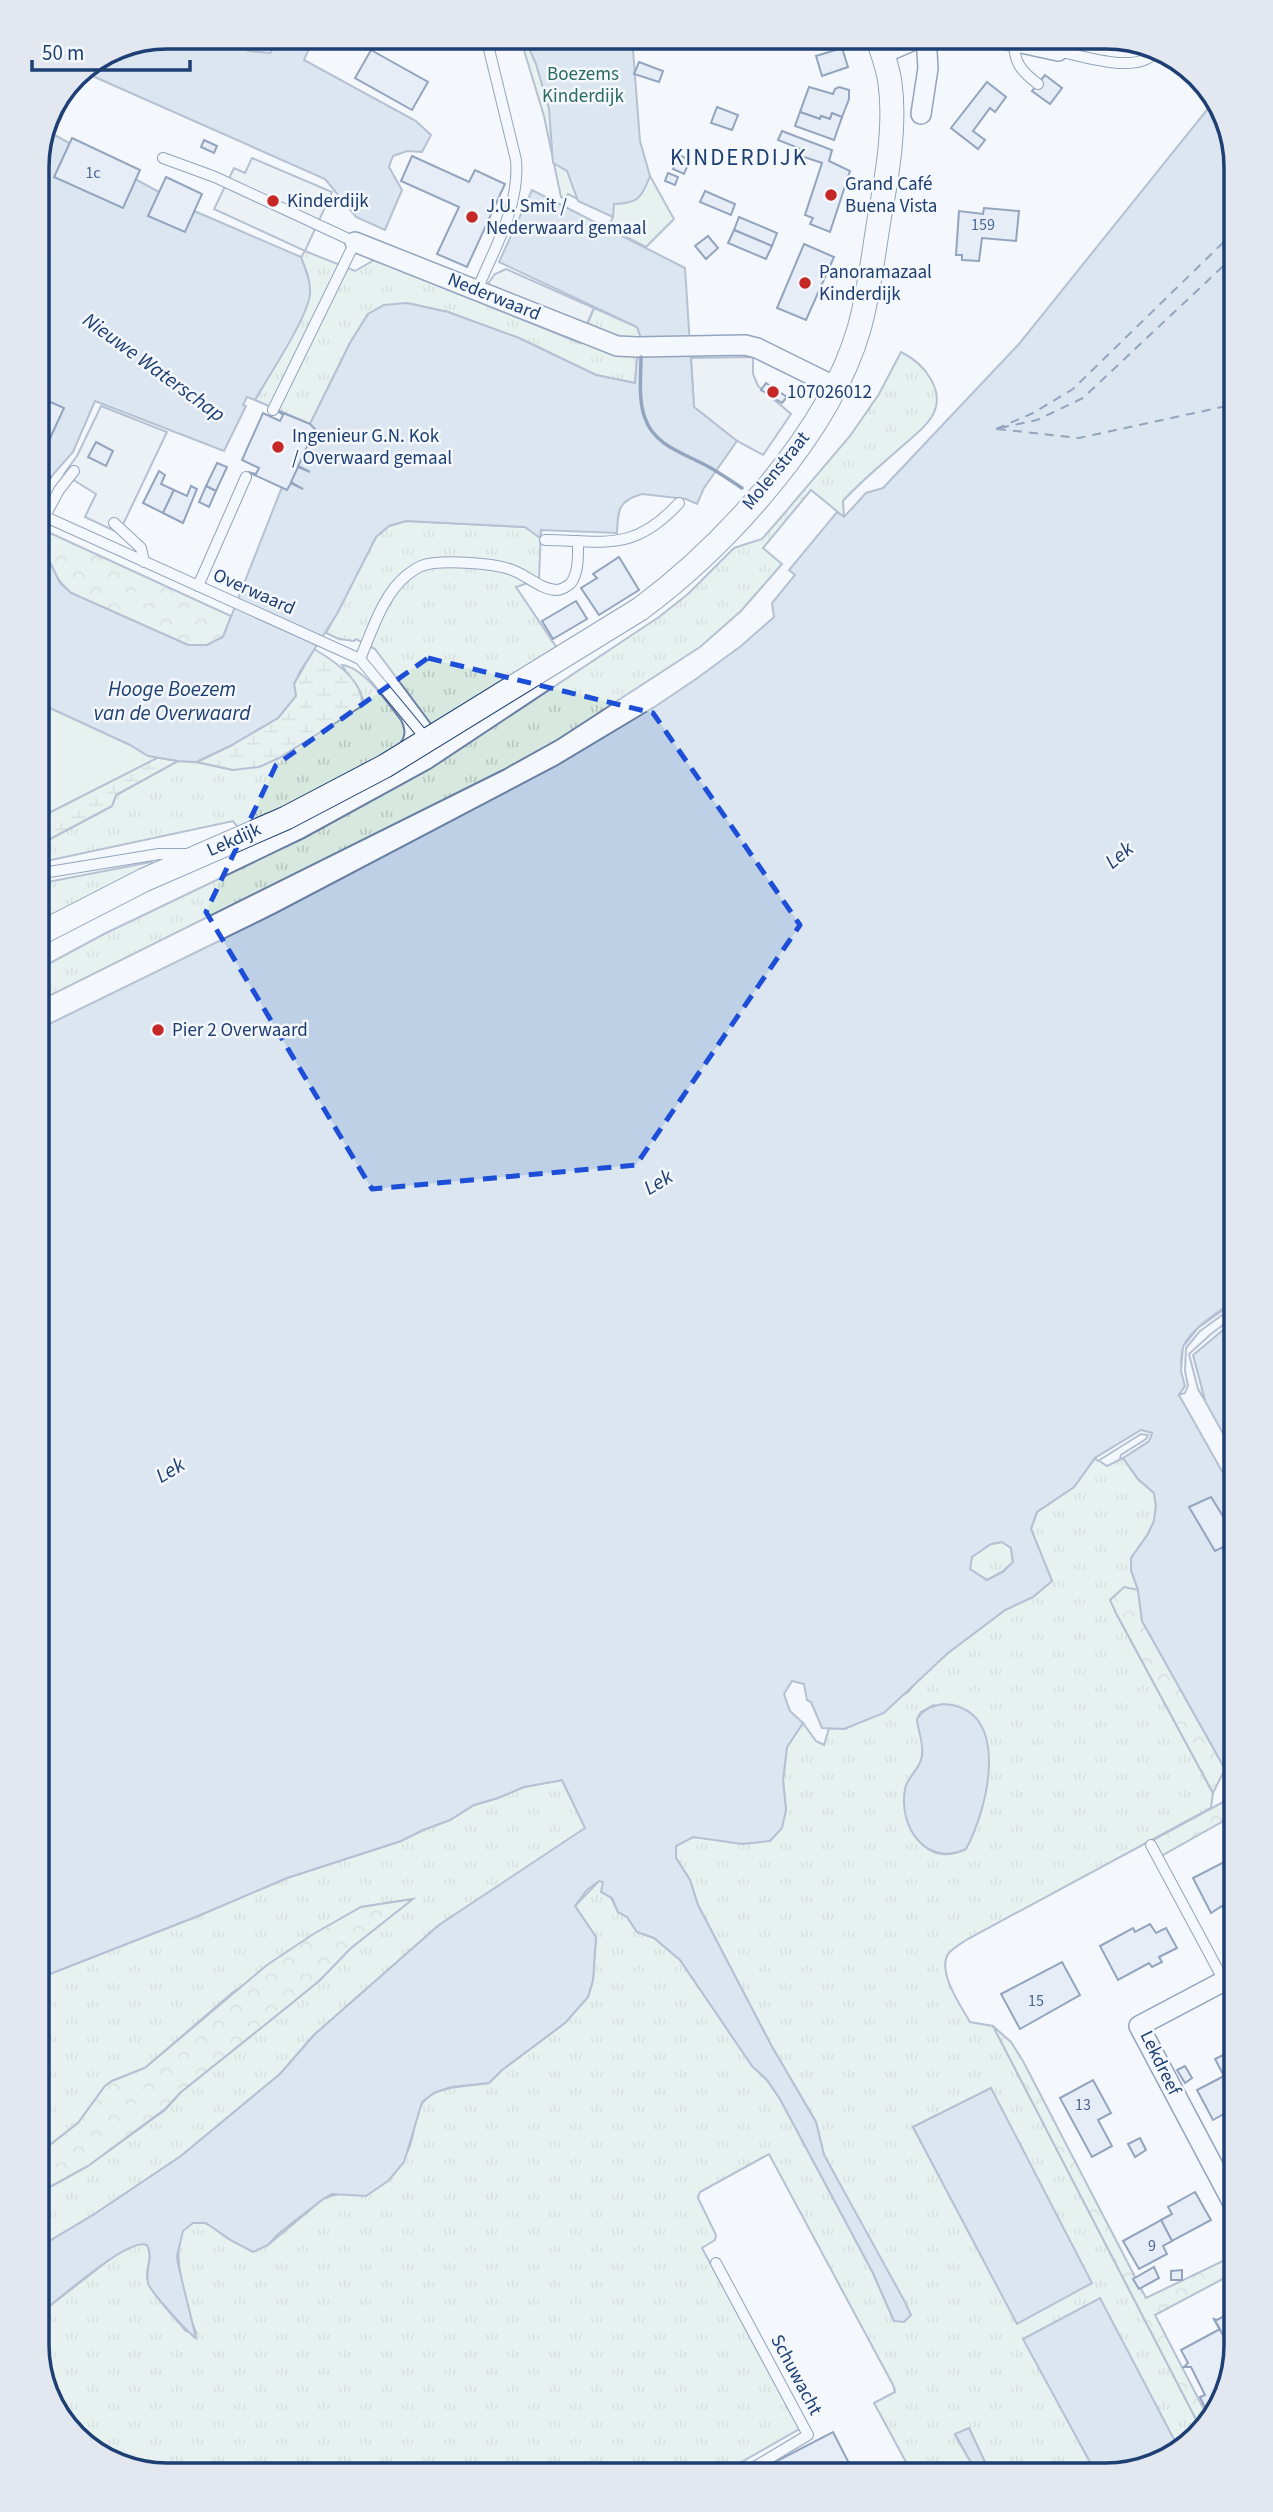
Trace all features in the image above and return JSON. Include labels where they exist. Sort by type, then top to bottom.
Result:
[{"type":"street","name":"Molenstraat","points":[[428,741],[579,648],[671,586],[704,556],[792,456],[821,412],[851,352],[859,327],[882,205],[892,128],[889,80],[880,49]]},
{"type":"street","name":"Molenstraat","points":[[921,114],[928,68],[925,49]]},
{"type":"street","points":[[1050,49],[1058,51]]},
{"type":"street","name":"Nederwaard","points":[[355,242],[617,346],[744,345],[757,348],[835,386]]},
{"type":"street","name":"Lekdijk","points":[[49,928],[201,854],[301,810],[428,741]]},
{"type":"street","name":"Lekdreef","points":[[1224,1981],[1139,2026],[1224,2186]]},
{"type":"lane","points":[[477,290],[513,203],[518,180],[516,160],[489,49]]},
{"type":"lane","points":[[1010,49],[1018,67],[1038,83]]},
{"type":"lane","points":[[1058,51],[1121,63],[1140,64],[1149,57]]},
{"type":"lane","name":"Nederwaard","points":[[163,158],[215,177],[355,242]]},
{"type":"lane","points":[[274,410],[355,242]]},
{"type":"lane","points":[[49,503],[74,471]]},
{"type":"lane","points":[[198,586],[246,477]]},
{"type":"lane","points":[[545,540],[622,541],[639,536],[665,518],[679,503]]},
{"type":"lane","name":"Overwaard","points":[[49,518],[360,659],[428,741]]},
{"type":"lane","points":[[114,523],[141,548],[144,562]]},
{"type":"lane","points":[[360,659],[379,615],[397,584],[422,566],[443,563],[501,567],[556,590],[572,582],[577,569],[578,541]]},
{"type":"lane","points":[[49,872],[159,854],[201,854]]},
{"type":"lane","name":"Lekdreef","points":[[1151,1845],[1224,1981]]},
{"type":"lane","name":"Schuwacht","points":[[716,2263],[808,2435],[761,2463]]},
{"type":"highlighted area","points":[[428,658],[653,713],[800,925],[636,1165],[372,1189],[206,912],[276,765]]},
{"type":"green space","name":"Boezems Kinderdijk","points":[[524,49],[630,49],[635,163],[645,167],[674,219],[646,247],[608,228],[613,217],[568,194],[565,199],[561,197],[544,116]]},
{"type":"green space","points":[[305,251],[355,271],[374,260],[580,343],[594,308],[637,327],[641,357],[637,359],[635,383],[596,375],[519,338],[448,312],[407,303],[368,314],[350,343],[310,424],[255,400],[297,328],[308,276],[301,257]]},
{"type":"green space","points":[[901,352],[918,363],[931,379],[937,398],[936,408],[920,430],[843,501],[844,517],[811,490],[763,548],[782,564],[741,611],[700,647],[557,740],[503,770],[49,996],[49,964],[104,934],[304,838],[430,769],[659,617],[688,594],[734,548],[762,539],[850,436],[879,394]]},
{"type":"green space","points":[[406,521],[525,527],[540,537],[541,530],[539,579],[516,587],[559,651],[438,728],[431,724],[375,649],[356,639],[339,639],[326,633],[376,537],[389,526]]},
{"type":"green space","points":[[49,533],[231,616],[223,637],[207,645],[188,645],[71,593],[49,565]]},
{"type":"green space","points":[[49,561],[60,583],[71,593],[151,631],[188,645],[240,672],[165,754],[49,813]]},
{"type":"green space","points":[[314,649],[338,665],[353,680],[362,697],[362,706],[279,758],[259,767],[233,770],[197,762],[278,718],[296,696],[294,684]]},
{"type":"green space","points":[[342,665],[359,672],[367,679],[401,720],[404,735],[401,742],[396,748],[293,806],[239,829],[233,821],[49,860],[49,840],[112,806],[116,795],[178,761],[233,770],[304,742],[363,699]]},
{"type":"green space","points":[[49,708],[148,756],[178,761],[116,795],[112,806],[49,840]]},
{"type":"green space","points":[[151,862],[156,864],[49,917],[49,882]]},
{"type":"green space","points":[[1095,1458],[1107,1466],[1123,1458],[1138,1479],[1154,1493],[1154,1521],[1131,1558],[1131,1570],[1138,1590],[1124,1588],[1111,1600],[1213,1793],[1211,1808],[966,1940],[948,1954],[945,1961],[946,1970],[952,1989],[970,2022],[993,2026],[1197,2421],[1195,2423],[1175,2441],[1158,2411],[1024,2339],[1091,2463],[985,2463],[969,2428],[955,2435],[971,2463],[906,2463],[874,2403],[895,2392],[893,2385],[769,2154],[700,2192],[698,2198],[716,2235],[715,2240],[702,2248],[801,2428],[740,2463],[159,2463],[129,2457],[115,2451],[83,2429],[65,2404],[51,2368],[49,2306],[118,2253],[141,2242],[149,2249],[147,2277],[152,2290],[186,2331],[196,2333],[179,2267],[182,2233],[190,2224],[204,2223],[235,2242],[268,2245],[323,2199],[374,2187],[389,2179],[405,2156],[420,2107],[429,2096],[449,2088],[489,2083],[502,2070],[565,2023],[588,1997],[593,1980],[596,1937],[575,1906],[599,1881],[603,1881],[618,1912],[627,1917],[637,1932],[654,1938],[680,1960],[752,2065],[767,2080],[780,2099],[873,2273],[894,2321],[910,2315],[824,2155],[816,2122],[771,2045],[698,1905],[690,1880],[676,1858],[675,1846],[693,1837],[715,1839],[786,1810],[783,1780],[787,1747],[803,1723],[816,1741],[824,1745],[829,1728],[845,1729],[908,1692],[924,1673],[948,1653],[1005,1610],[1033,1597],[1052,1581],[1031,1529],[1037,1512],[1074,1487]],"holes":[[[934,1705],[966,1848],[945,1854],[929,1850],[916,1836],[906,1818],[922,1756],[923,1744],[917,1719],[921,1712]],[[991,2088],[1017,2323],[913,2127]]]},
{"type":"green space","points":[[1002,1542],[1011,1548],[1013,1562],[1002,1572],[987,1580],[970,1569],[971,1557],[991,1544]]},
{"type":"green space","points":[[1124,1587],[1138,1590],[1142,1621],[1224,1767],[1213,1793],[1116,1613],[1110,1600]]},
{"type":"green space","points":[[562,1780],[586,1829],[439,1925],[314,2035],[280,2074],[181,2156],[49,2241],[49,2187],[88,2166],[165,2110],[181,2092],[319,1981],[351,1948],[412,1899],[361,1907],[232,1993],[145,2068],[105,2086],[78,2123],[49,2146],[49,1974],[287,1878],[401,1841],[450,1820],[474,1805],[524,1787]]},
{"type":"green space","points":[[1224,1802],[1224,1821],[1161,1856],[1153,1840]]},
{"type":"green space","points":[[413,1899],[351,1948],[319,1981],[181,2092],[165,2109],[88,2166],[49,2187],[49,2146],[78,2123],[105,2086],[145,2068],[267,1965],[361,1907]]},
{"type":"green space","points":[[993,2026],[1011,2042],[1023,2061],[1146,2298],[1224,2260],[1224,2278],[1155,2315],[1204,2410],[1197,2421]]},
{"type":"shaded area","name":"Kinderdijk","points":[[252,158],[332,192],[305,251],[214,209],[234,168],[245,173]]},
{"type":"shaded area","points":[[506,269],[594,308],[583,333],[484,289],[495,274]]},
{"type":"shaded area","points":[[753,357],[753,374],[758,386],[791,414],[763,455],[737,441],[694,407],[691,358]]},
{"type":"shaded area","points":[[101,406],[167,432],[119,533],[85,517],[96,494],[64,474],[77,456]]},
{"type":"water","points":[[245,49],[270,53],[273,49],[309,49],[304,60],[416,121],[431,135],[422,152],[407,151],[393,156],[389,167],[402,190],[385,230],[356,217],[325,179],[92,76],[129,55],[151,50]]},
{"type":"water","name":"Boezems Kinderdijk","points":[[529,49],[633,49],[640,141],[650,176],[638,198],[614,204],[613,217],[578,201],[567,171],[553,163],[549,109]]},
{"type":"water","name":"Lek","points":[[1208,108],[1222,144],[1224,167],[1224,1308],[1186,1341],[1181,1362],[1185,1386],[1179,1395],[1224,1475],[1224,1767],[1142,1621],[1131,1558],[1148,1534],[1154,1521],[1156,1506],[1154,1493],[1138,1479],[1123,1458],[1149,1441],[1152,1433],[1141,1430],[1095,1458],[1074,1487],[1037,1512],[1031,1529],[1052,1581],[1033,1597],[1005,1610],[948,1653],[884,1713],[844,1729],[822,1728],[811,1702],[807,1700],[804,1684],[792,1681],[784,1694],[790,1711],[803,1723],[787,1747],[783,1780],[786,1810],[782,1828],[770,1841],[742,1844],[693,1837],[676,1846],[676,1858],[690,1880],[698,1905],[771,2045],[816,2122],[824,2155],[905,2302],[911,2315],[904,2322],[894,2321],[873,2273],[780,2099],[767,2080],[752,2066],[680,1960],[654,1938],[637,1932],[627,1917],[618,1912],[612,1898],[601,1892],[603,1882],[599,1881],[587,1890],[575,1906],[596,1937],[593,1980],[588,1997],[565,2023],[502,2070],[489,2083],[451,2087],[434,2093],[422,2102],[404,2162],[388,2181],[366,2196],[332,2194],[278,2234],[268,2245],[253,2252],[206,2223],[193,2223],[183,2231],[177,2256],[196,2338],[150,2287],[147,2278],[150,2259],[147,2245],[138,2245],[112,2258],[49,2306],[49,2241],[181,2156],[280,2074],[314,2035],[439,1925],[585,1828],[562,1780],[524,1787],[474,1805],[450,1820],[401,1841],[287,1878],[49,1974],[49,1024],[276,913],[556,766],[656,706],[741,646],[774,617],[772,603],[795,575],[789,570],[837,512],[844,517],[866,493],[883,488],[1019,344]],"holes":[[[1002,1542],[1011,1548],[1013,1562],[1003,1572],[987,1580],[970,1569],[972,1557],[991,1544]]]},
{"type":"water","name":"Nieuwe Waterschap","points":[[54,134],[192,210],[301,257],[310,284],[308,304],[295,332],[255,400],[247,397],[243,405],[246,406],[224,451],[95,401],[73,452],[51,477],[49,441],[63,408],[49,402],[49,159]]},
{"type":"water","name":"Hooge Boezem van de Overwaard","points":[[532,190],[685,268],[694,407],[737,441],[704,488],[697,504],[686,499],[642,494],[628,500],[621,507],[617,533],[541,530],[540,538],[525,527],[406,521],[389,526],[376,537],[337,614],[301,670],[294,684],[296,696],[278,718],[196,762],[148,756],[49,708],[49,561],[60,583],[71,593],[188,645],[207,645],[223,637],[310,424],[350,343],[368,314],[384,305],[407,303],[448,312],[519,338],[596,375],[635,383],[637,358],[641,357],[637,327],[499,262]]},
{"type":"water","points":[[1224,1329],[1224,1435],[1205,1401],[1193,1355]]},
{"type":"water","points":[[943,1704],[965,1709],[979,1722],[987,1741],[989,1763],[982,1810],[974,1831],[966,1849],[952,1853],[939,1853],[918,1840],[906,1817],[904,1803],[906,1785],[922,1756],[917,1719],[928,1708]]},
{"type":"water","points":[[991,2088],[1092,2283],[1017,2324],[913,2127]]},
{"type":"water","points":[[1100,2298],[1175,2441],[1151,2454],[1129,2461],[1090,2463],[1023,2339]]},
{"type":"water","points":[[969,2428],[985,2463],[971,2463],[955,2434]]},
{"type":"pier","points":[[1224,1310],[1224,1314],[1200,1331],[1186,1348],[1185,1371],[1188,1386],[1185,1393],[1179,1395],[1185,1386],[1181,1371],[1183,1347],[1198,1328]]},
{"type":"pier","points":[[1224,1324],[1224,1329],[1193,1355],[1205,1401],[1198,1389],[1189,1354]]},
{"type":"pier","points":[[1141,1430],[1152,1433],[1149,1441],[1123,1458],[1120,1459],[1121,1455],[1148,1435],[1141,1434],[1098,1461],[1095,1458]]},
{"type":"building","points":[[842,49],[848,67],[822,76],[816,56]]},
{"type":"building","points":[[371,50],[428,82],[412,110],[355,78]]},
{"type":"building","points":[[639,62],[663,71],[659,82],[634,74]]},
{"type":"building","points":[[1045,75],[1062,88],[1050,104],[1032,91]]},
{"type":"building","points":[[987,82],[1006,97],[995,112],[990,108],[973,131],[985,140],[978,149],[951,128]]},
{"type":"building","points":[[809,87],[833,94],[839,87],[849,90],[849,99],[842,117],[832,113],[830,119],[821,116],[820,119],[800,112]]},
{"type":"building","points":[[717,107],[738,115],[732,130],[711,123]]},
{"type":"building","points":[[800,112],[820,119],[821,116],[830,119],[832,113],[842,117],[834,140],[795,126]]},
{"type":"building","points":[[782,131],[832,150],[829,161],[850,171],[830,232],[810,224],[813,218],[805,215],[822,163],[798,155],[801,149],[778,140]]},
{"type":"building","points":[[72,138],[140,170],[123,208],[54,177]]},
{"type":"building","points":[[204,140],[217,146],[214,153],[201,147]]},
{"type":"building","points":[[679,155],[690,160],[684,174],[673,169]]},
{"type":"building","name":"J.U. Smit / Nederwaard gemaal","points":[[412,156],[469,182],[475,170],[505,184],[467,267],[437,254],[459,207],[401,181]]},
{"type":"building","points":[[668,173],[678,177],[675,185],[665,181]]},
{"type":"building","points":[[166,177],[202,194],[185,232],[148,216]]},
{"type":"building","points":[[705,191],[735,204],[731,215],[700,202]]},
{"type":"building","points":[[984,208],[1019,211],[1016,241],[982,238],[979,261],[962,260],[962,255],[956,255],[959,211],[983,214]]},
{"type":"building","points":[[739,217],[777,233],[772,246],[734,230]]},
{"type":"building","points":[[734,230],[772,246],[766,259],[728,243]]},
{"type":"building","points":[[708,236],[718,248],[706,259],[695,246]]},
{"type":"building","name":"Panoramazaal Kinderdijk","points":[[804,244],[834,257],[806,320],[777,308]]},
{"type":"building","name":"107026012","points":[[766,383],[787,397],[782,403],[761,390]]},
{"type":"building","points":[[49,401],[64,408],[49,440]]},
{"type":"building","name":"Ingenieur G.N. Kok / Overwaard gemaal","points":[[276,410],[310,424],[315,429],[305,451],[317,458],[305,452],[298,466],[310,472],[298,467],[291,482],[303,489],[291,483],[287,490],[248,472],[256,474],[259,468],[242,460],[263,413],[280,421],[283,415]]},
{"type":"building","points":[[96,442],[113,451],[106,466],[88,457]]},
{"type":"building","points":[[217,463],[227,467],[216,491],[206,486]]},
{"type":"building","points":[[159,471],[165,475],[161,484],[174,490],[163,513],[143,503]]},
{"type":"building","points":[[191,486],[197,489],[183,523],[163,513],[174,490],[187,496]]},
{"type":"building","points":[[206,486],[216,491],[209,507],[199,502]]},
{"type":"building","points":[[619,557],[639,590],[599,615],[581,588],[597,578],[593,574]]},
{"type":"building","points":[[576,601],[587,619],[553,639],[542,621]]},
{"type":"building","points":[[1211,1497],[1224,1518],[1224,1547],[1215,1551],[1189,1507]]},
{"type":"building","points":[[1224,1862],[1224,1910],[1222,1906],[1211,1913],[1193,1878]]},
{"type":"building","points":[[1150,1924],[1156,1933],[1166,1928],[1177,1948],[1159,1957],[1162,1962],[1152,1967],[1149,1963],[1118,1980],[1100,1946],[1133,1928],[1135,1932]]},
{"type":"building","points":[[1062,1962],[1080,1995],[1020,2029],[1001,1994]]},
{"type":"building","points":[[1224,2054],[1224,2076],[1215,2059]]},
{"type":"building","points":[[1185,2066],[1192,2078],[1185,2083],[1177,2070]]},
{"type":"building","points":[[1224,2076],[1224,2114],[1213,2120],[1197,2090]]},
{"type":"building","points":[[1093,2080],[1111,2113],[1098,2120],[1112,2146],[1092,2157],[1060,2098]]},
{"type":"building","points":[[1140,2138],[1146,2150],[1135,2157],[1128,2144]]},
{"type":"building","points":[[1195,2192],[1211,2220],[1172,2241],[1161,2220],[1172,2214],[1168,2207]]},
{"type":"building","points":[[1161,2220],[1172,2241],[1163,2246],[1167,2254],[1139,2269],[1123,2241]]},
{"type":"building","points":[[1154,2267],[1159,2278],[1139,2289],[1133,2279]]},
{"type":"building","points":[[1182,2270],[1182,2280],[1171,2280],[1171,2271]]},
{"type":"building","points":[[1224,2316],[1224,2337],[1214,2319]]},
{"type":"building","points":[[1220,2329],[1224,2336],[1220,2376],[1205,2408],[1200,2397],[1205,2395],[1191,2367],[1184,2367],[1188,2363],[1181,2350]]},
{"type":"building","points":[[833,2432],[849,2463],[773,2463]]},
{"type":"ferry route","points":[[996,429],[1033,413],[1073,389],[1224,242]]},
{"type":"ferry route","points":[[1000,428],[1037,420],[1083,398],[1224,265]]},
{"type":"ferry route","points":[[997,429],[1079,438],[1224,407]]},
{"type":"wall","points":[[641,357],[641,404],[649,428],[672,448],[713,469],[742,488]]},
{"type":"place","name":"Grand Café Buena Vista","points":[[831,195]]},
{"type":"place","name":"Kinderdijk","points":[[273,201]]},
{"type":"place","name":"J.U. Smit / Nederwaard gemaal","points":[[472,217]]},
{"type":"place","name":"Panoramazaal Kinderdijk","points":[[805,283]]},
{"type":"place","name":"107026012","points":[[773,392]]},
{"type":"place","name":"Ingenieur G.N. Kok / Overwaard gemaal","points":[[278,447]]},
{"type":"place","name":"Pier 2 Overwaard","points":[[158,1030]]},
{"type":"district","name":"KINDERDIJK","points":[[739,157]]}]
